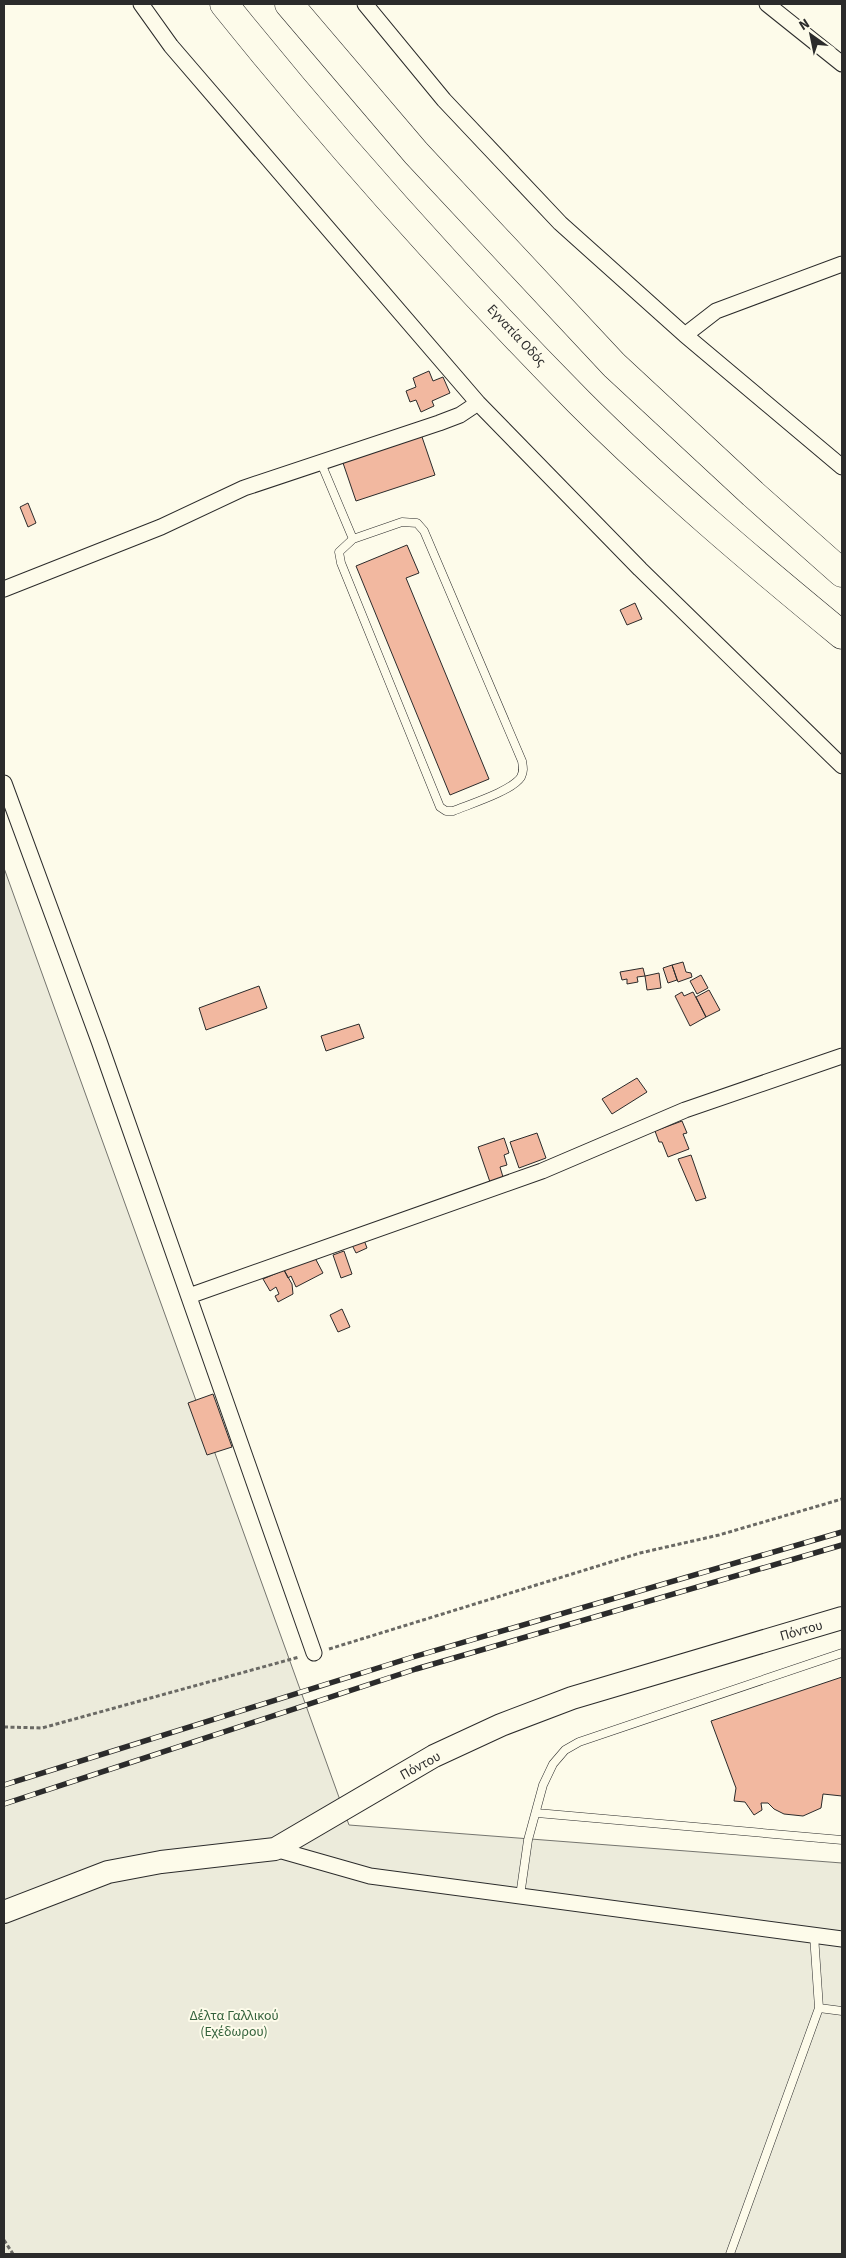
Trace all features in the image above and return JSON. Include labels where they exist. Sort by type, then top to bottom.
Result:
[{"type":"highway","name":"Εγνατία Οδός","points":[[224,4],[344,148],[580,402],[721,532],[842,635]]},
{"type":"highway","points":[[289,4],[416,153],[614,364],[753,494],[842,573]]},
{"type":"street","points":[[140,4],[171,46],[478,403],[640,569],[842,766]]},
{"type":"street","points":[[364,4],[444,100],[560,222],[685,335],[842,468]]},
{"type":"street","points":[[767,4],[842,64]]},
{"type":"street","points":[[685,335],[716,311],[842,264]]},
{"type":"street","points":[[4,589],[160,527],[244,488],[439,423],[460,415],[478,403]]},
{"type":"street","points":[[4,783],[99,1041],[314,1653]]},
{"type":"street","points":[[189,1296],[542,1171],[685,1110],[842,1056]]},
{"type":"street","name":"Πόντου","points":[[4,1912],[108,1872],[161,1862],[275,1849],[434,1756],[501,1725],[572,1698],[842,1618]]},
{"type":"street","points":[[275,1849],[370,1876],[842,1939]]},
{"type":"lane","points":[[321,463],[353,539]]},
{"type":"lane","points":[[402,522],[417,523],[424,531],[522,761],[524,770],[521,777],[512,785],[453,811],[446,811],[440,808],[341,562],[339,552],[353,539],[402,522]]},
{"type":"lane","points":[[520,1896],[528,1840],[543,1785],[553,1764],[565,1750],[579,1742],[842,1653]]},
{"type":"lane","points":[[536,1813],[842,1840]]},
{"type":"lane","points":[[730,2254],[819,2008],[814,1935]]},
{"type":"lane","points":[[819,2008],[842,2011]]},
{"type":"path","points":[[4,1727],[42,1728],[314,1653],[640,1553],[719,1535],[842,1499]]},
{"type":"path","points":[[4,2240],[13,2254]]},
{"type":"green space","name":"Δέλτα Γαλλικού (Εχέδωρου)","points":[[4,868],[349,1825],[842,1863],[842,2254],[4,2254]]},
{"type":"building","points":[[429,371],[433,381],[443,377],[450,393],[432,401],[434,406],[421,412],[416,400],[410,402],[406,391],[416,387],[413,378]]},
{"type":"building","points":[[421,434],[435,475],[356,501],[342,460]]},
{"type":"building","points":[[28,503],[36,523],[28,527],[20,507]]},
{"type":"building","points":[[407,545],[419,573],[406,578],[489,779],[450,795],[356,566]]},
{"type":"building","points":[[635,603],[642,619],[627,625],[620,610]]},
{"type":"building","points":[[683,962],[686,972],[691,973],[692,977],[678,982],[672,965]]},
{"type":"building","points":[[672,965],[677,980],[668,983],[663,968]]},
{"type":"building","points":[[643,968],[645,976],[637,977],[638,982],[627,984],[627,979],[622,980],[620,972]]},
{"type":"building","points":[[659,973],[661,988],[647,990],[645,976]]},
{"type":"building","points":[[701,975],[708,988],[697,994],[690,981]]},
{"type":"building","points":[[259,986],[267,1008],[206,1030],[199,1008]]},
{"type":"building","points":[[709,990],[720,1010],[706,1017],[696,997]]},
{"type":"building","points":[[682,992],[684,996],[693,992],[706,1017],[690,1026],[675,996]]},
{"type":"building","points":[[359,1024],[364,1038],[326,1051],[321,1036]]},
{"type":"building","points":[[637,1078],[647,1092],[612,1114],[602,1099]]},
{"type":"building","points":[[682,1121],[687,1133],[683,1134],[689,1149],[668,1157],[655,1131]]},
{"type":"building","points":[[537,1133],[546,1158],[519,1168],[510,1142]]},
{"type":"building","points":[[504,1138],[509,1153],[504,1155],[507,1165],[500,1167],[503,1177],[490,1182],[478,1147]]},
{"type":"building","points":[[691,1155],[706,1198],[696,1201],[678,1159]]},
{"type":"building","points":[[364,1240],[367,1248],[356,1253],[352,1245]]},
{"type":"building","points":[[344,1251],[352,1274],[341,1278],[333,1255]]},
{"type":"building","points":[[314,1256],[323,1273],[296,1287],[291,1276],[288,1278],[283,1268]]},
{"type":"building","points":[[284,1270],[292,1284],[293,1294],[278,1302],[275,1296],[279,1294],[276,1287],[270,1291],[263,1279]]},
{"type":"building","points":[[342,1309],[350,1327],[338,1332],[330,1315]]},
{"type":"building","points":[[213,1394],[232,1447],[207,1455],[188,1403]]},
{"type":"building","points":[[842,1677],[842,1796],[823,1794],[821,1808],[803,1816],[784,1814],[774,1809],[768,1803],[761,1803],[762,1810],[754,1815],[745,1802],[734,1801],[736,1788],[711,1721]]},
{"type":"railway","points":[[4,1785],[413,1657],[842,1532]]},
{"type":"railway","points":[[4,1804],[416,1669],[842,1545]]}]
